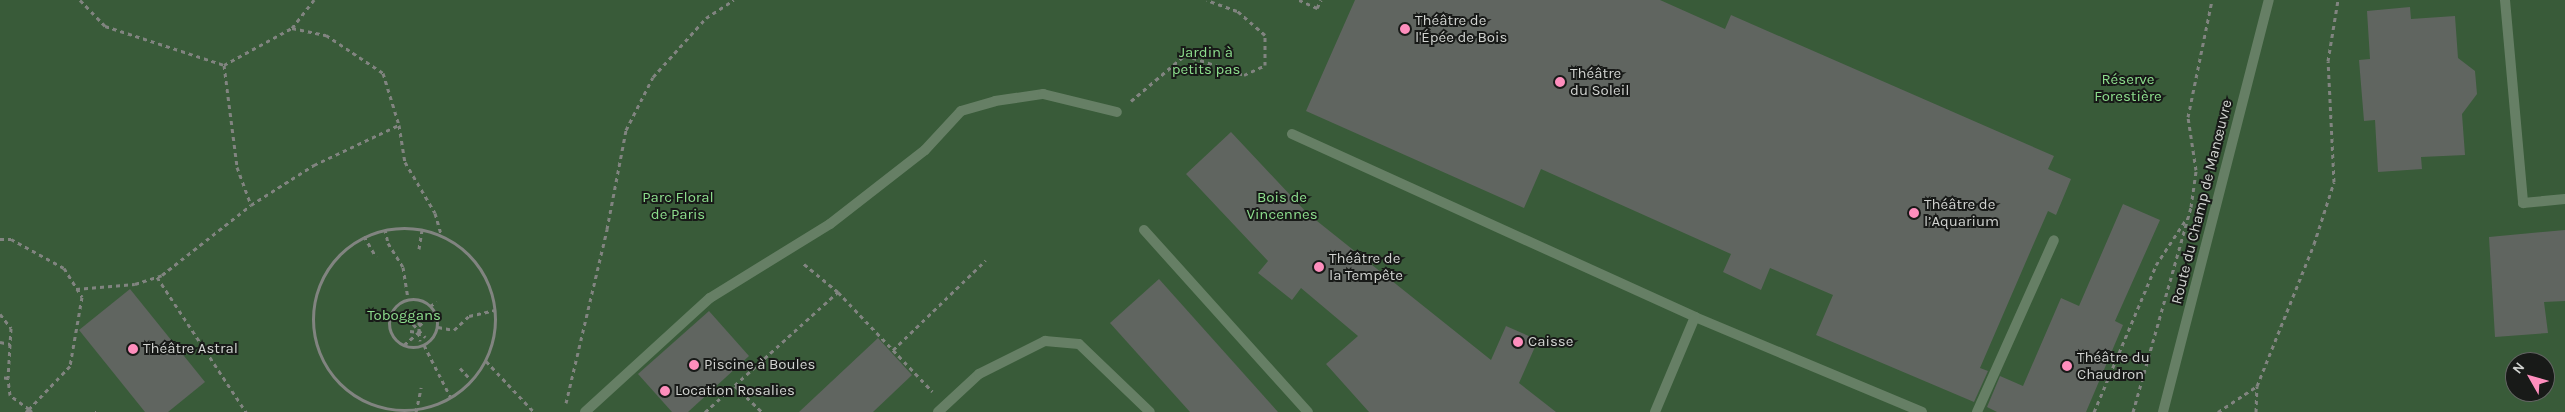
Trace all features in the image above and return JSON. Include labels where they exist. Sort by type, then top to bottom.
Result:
[{"type":"street","name":"Route du Champ de Manœuvre","points":[[2164,412],[2269,0]]},
{"type":"street","points":[[2505,0],[2523,202],[2565,199]]},
{"type":"street","points":[[585,412],[710,298],[789,252],[924,150],[961,111],[995,101],[1042,94],[1117,112]]},
{"type":"street","points":[[1292,134],[1695,317],[1922,412]]},
{"type":"street","points":[[1144,230],[1308,412]]},
{"type":"street","points":[[1977,412],[2054,240]]},
{"type":"street","points":[[1655,412],[1695,317]]},
{"type":"street","points":[[941,408],[979,374],[1045,341],[1078,344],[1150,412]]},
{"type":"path","points":[[80,0],[105,26],[224,65],[292,28],[314,0]]},
{"type":"path","points":[[564,412],[607,229],[626,130],[654,76],[706,18],[734,0]]},
{"type":"path","points":[[1117,112],[1185,55],[1244,75],[1265,65],[1265,36],[1237,11],[1207,0]]},
{"type":"path","points":[[1299,0],[1317,8],[1321,0]]},
{"type":"path","points":[[2133,412],[2189,216],[2196,170],[2188,117],[2212,0]]},
{"type":"path","points":[[2256,412],[2257,386],[2314,244],[2334,182],[2328,61],[2338,0]]},
{"type":"path","points":[[292,28],[326,35],[383,73],[399,125],[405,162],[435,213],[441,234]]},
{"type":"path","points":[[224,65],[238,167],[251,205]]},
{"type":"path","points":[[76,289],[135,284],[157,277],[251,205],[314,165],[399,125]]},
{"type":"path","points":[[2094,412],[2156,265],[2167,243],[2189,216]]},
{"type":"path","points":[[385,229],[388,243],[403,267],[408,300]]},
{"type":"path","points":[[385,229],[422,229],[441,234],[466,251],[485,275],[495,310],[494,334],[486,361],[472,380],[451,398],[416,411],[385,409],[357,399],[334,380],[318,354],[312,324],[316,293],[329,265],[364,236],[385,229]]},
{"type":"path","points":[[419,249],[422,229]]},
{"type":"path","points":[[364,236],[376,257]]},
{"type":"path","points":[[0,239],[11,239],[64,268],[82,297],[70,366],[27,410]]},
{"type":"path","points":[[789,252],[838,292],[893,350],[941,408]]},
{"type":"path","points":[[893,350],[986,260]]},
{"type":"path","points":[[157,277],[246,412]]},
{"type":"path","points":[[705,412],[838,292]]},
{"type":"path","points":[[408,300],[430,306],[434,312],[438,327],[424,345],[404,346],[394,339],[390,316],[397,306],[408,300]]},
{"type":"path","points":[[430,306],[437,302]]},
{"type":"path","points":[[438,327],[454,330],[469,316],[495,310]]},
{"type":"path","points":[[420,341],[419,324],[434,312]]},
{"type":"path","points":[[0,314],[11,328],[8,378],[10,395],[32,412]]},
{"type":"path","points":[[413,324],[425,337]]},
{"type":"path","points":[[410,331],[419,332]]},
{"type":"path","points":[[404,346],[419,332]]},
{"type":"path","points":[[0,342],[10,344]]},
{"type":"path","points":[[424,345],[451,398]]},
{"type":"path","points":[[486,361],[534,412]]},
{"type":"path","points":[[460,368],[472,380]]},
{"type":"path","points":[[0,376],[8,378]]},
{"type":"path","points":[[735,386],[762,412]]},
{"type":"path","points":[[2218,412],[2257,386]]},
{"type":"path","points":[[416,411],[421,388]]},
{"type":"green space","name":"Bois de Vincennes","points":[[0,0],[2565,0],[2565,412],[0,412]]},
{"type":"building","points":[[1355,0],[1660,0],[1725,29],[1731,15],[2054,156],[2048,169],[2071,179],[2056,215],[2048,211],[2034,243],[1980,368],[1988,371],[1974,402],[1816,335],[1833,295],[1770,268],[1761,290],[1723,272],[1731,254],[1541,169],[1524,208],[1306,111]]},
{"type":"building","points":[[2410,7],[2411,19],[2455,16],[2458,58],[2475,71],[2477,94],[2462,114],[2465,155],[2421,157],[2422,169],[2378,172],[2375,120],[2364,121],[2359,60],[2370,59],[2367,11]]},
{"type":"building","name":"Théâtre de la Tempête","points":[[1231,132],[1307,213],[1491,360],[1506,326],[1538,340],[1519,383],[1556,412],[1369,412],[1326,364],[1358,336],[1301,288],[1292,300],[1258,273],[1268,261],[1186,174]]},
{"type":"building","points":[[2123,204],[2160,220],[2115,321],[2123,325],[2086,412],[1997,412],[1987,407],[2000,376],[2023,386],[2061,298],[2079,306]]},
{"type":"building","points":[[2565,230],[2565,301],[2544,302],[2548,333],[2495,337],[2489,237]]},
{"type":"building","points":[[1159,279],[1278,412],[1190,412],[1110,323]]},
{"type":"building","points":[[130,289],[205,382],[168,412],[145,412],[79,330]]},
{"type":"building","name":"Piscine à Boules","points":[[709,311],[749,356],[688,412],[672,412],[638,374]]},
{"type":"building","points":[[878,338],[912,375],[873,412],[799,412]]},
{"type":"place","name":"Théâtre de l'Épée de Bois","points":[[1405,29]]},
{"type":"place","name":"Théâtre du Soleil","points":[[1560,82]]},
{"type":"place","name":"Théâtre de l’Aquarium","points":[[1914,213]]},
{"type":"place","name":"Théâtre de la Tempête","points":[[1319,267]]},
{"type":"place","name":"Caisse","points":[[1518,342]]},
{"type":"place","name":"Théâtre Astral","points":[[133,349]]},
{"type":"place","name":"Piscine à Boules","points":[[694,365]]},
{"type":"place","name":"Théâtre du Chaudron","points":[[2067,366]]},
{"type":"place","name":"Location Rosalies","points":[[665,391]]},
{"type":"park label","name":"Jardin à petits pas","points":[[1206,60]]},
{"type":"park label","name":"Réserve Forestière","points":[[2128,88]]},
{"type":"park label","name":"Parc Floral de Paris","points":[[678,206]]},
{"type":"park label","name":"Toboggans","points":[[404,316]]}]
